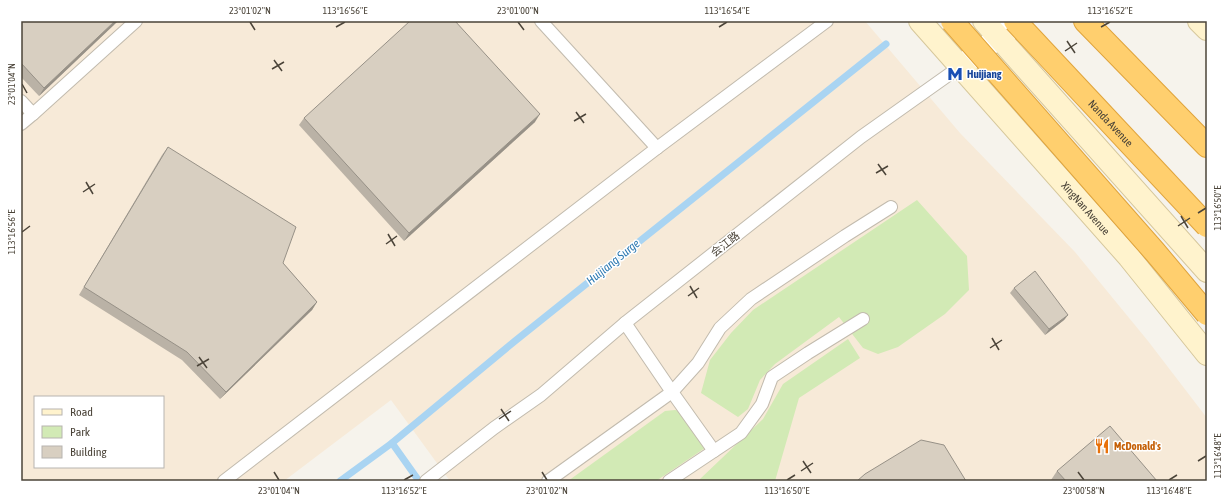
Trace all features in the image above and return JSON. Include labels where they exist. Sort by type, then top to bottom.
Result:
[{"type":"highway","points":[[952,21],[1207,314]]},
{"type":"highway","name":"Nanda Avenue","points":[[1015,21],[1207,226]]},
{"type":"highway","points":[[1085,21],[1207,146]]},
{"type":"main road","points":[[984,21],[1207,271]]},
{"type":"main road","points":[[1199,21],[1207,29]]},
{"type":"main road","name":"XingNan Avenue","points":[[926,27],[1129,257],[1207,354]]},
{"type":"street","points":[[961,66],[1020,21]]},
{"type":"lane","points":[[21,124],[136,21]]},
{"type":"lane","points":[[541,21],[657,148]]},
{"type":"lane","points":[[224,481],[657,148],[827,21]]},
{"type":"lane","name":"会江路","points":[[431,477],[494,428],[542,395],[625,323],[861,137],[961,66]]},
{"type":"lane","points":[[21,101],[33,114]]},
{"type":"lane","points":[[548,481],[672,392],[698,363],[720,328],[751,299],[891,207]]},
{"type":"lane","points":[[669,481],[685,475],[714,451],[741,432],[762,404],[772,377],[863,319]]},
{"type":"lane","points":[[625,323],[714,451]]},
{"type":"shaded area","points":[[21,21],[865,21],[960,133],[1075,252],[1148,341],[1207,418],[1207,481],[450,481],[391,400],[284,481],[21,481]]},
{"type":"green space","points":[[917,200],[967,256],[969,290],[945,314],[898,347],[878,354],[863,348],[839,317],[775,364],[760,380],[748,409],[738,417],[701,393],[710,360],[731,333],[753,310]]},
{"type":"green space","points":[[848,339],[860,358],[799,398],[775,481],[700,481],[700,479],[763,419],[783,384]]},
{"type":"green space","points":[[665,411],[680,411],[705,448],[656,481],[568,481]]},
{"type":"building","points":[[21,21],[115,21],[44,88],[21,63]]},
{"type":"building","points":[[410,21],[455,21],[540,114],[409,233],[304,118]]},
{"type":"building","points":[[168,147],[296,227],[283,263],[317,302],[226,392],[187,352],[84,287]]},
{"type":"building","points":[[1035,271],[1068,315],[1049,329],[1014,288]]},
{"type":"building","points":[[1110,426],[1157,481],[1066,481],[1057,471]]},
{"type":"building","points":[[921,440],[944,445],[966,481],[857,481],[865,474]]},
{"type":"waterway","name":"Huijiang Surge","points":[[340,481],[392,443],[515,341],[886,44]]},
{"type":"waterway","points":[[392,443],[419,481]]},
{"type":"place","name":"Huijiang","points":[[955,74]]},
{"type":"place","name":"McDonald's","points":[[1102,446]]}]
